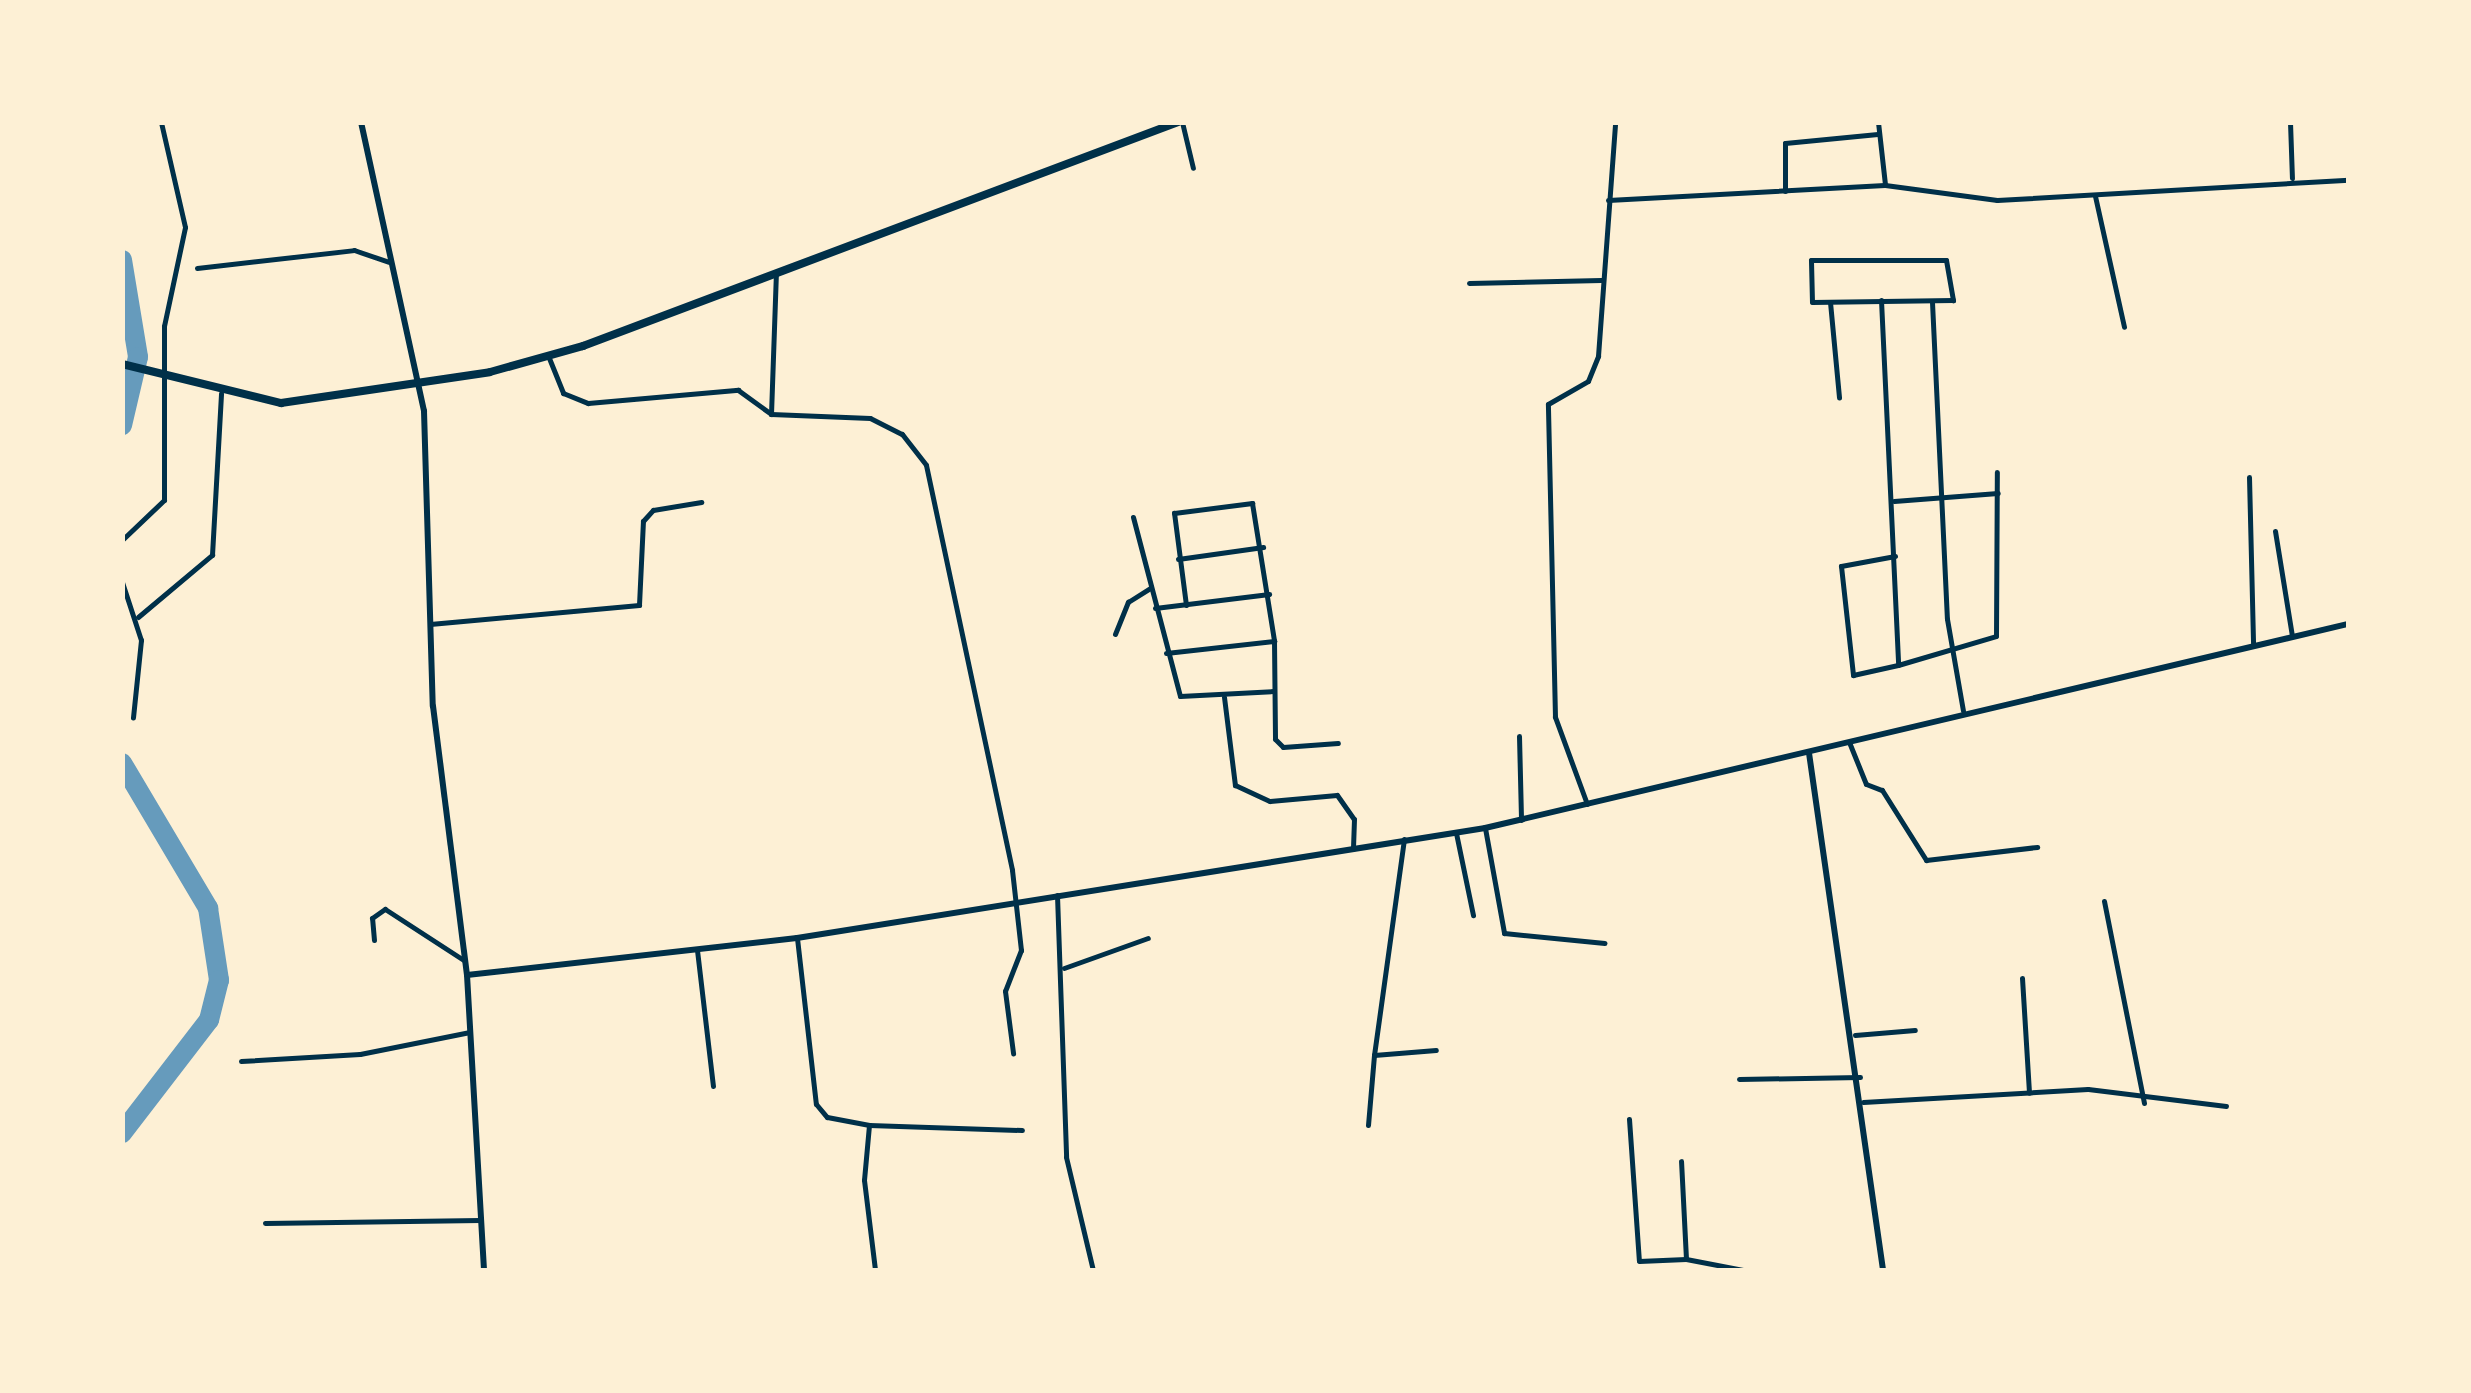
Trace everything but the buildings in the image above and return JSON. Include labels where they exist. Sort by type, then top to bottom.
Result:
[{"type":"highway","points":[[122,364],[221,392],[281,403],[420,385],[549,358],[1180,122]]},
{"type":"street","points":[[122,540],[164,500],[164,326],[185,228],[161,122]]},
{"type":"street","points":[[361,122],[388,262],[420,385],[430,624],[467,976],[484,1270]]},
{"type":"street","points":[[1180,122],[1193,168]]},
{"type":"street","points":[[1587,804],[1555,717],[1548,404],[1588,381],[1615,122]]},
{"type":"street","points":[[1878,122],[1885,185]]},
{"type":"street","points":[[2290,122],[2292,178]]},
{"type":"street","points":[[1785,191],[1786,143],[1878,134]]},
{"type":"street","points":[[1608,200],[1885,185],[1997,200],[2095,196],[2292,178],[2348,180]]},
{"type":"street","points":[[2095,196],[2124,327]]},
{"type":"street","points":[[197,268],[354,250],[388,262]]},
{"type":"street","points":[[1946,260],[1953,300],[1881,300],[1808,299],[1805,263],[1946,260]]},
{"type":"street","points":[[771,414],[776,274]]},
{"type":"street","points":[[1469,283],[1601,280]]},
{"type":"street","points":[[1881,300],[1894,501],[1898,666]]},
{"type":"street","points":[[1830,302],[1839,398]]},
{"type":"street","points":[[1932,302],[1946,497],[1950,652],[1963,711]]},
{"type":"street","points":[[549,358],[563,393],[588,403],[738,390],[771,414],[870,418],[902,434],[926,465],[1015,903],[1020,968],[1005,991],[1013,1053]]},
{"type":"street","points":[[138,617],[212,554],[221,392]]},
{"type":"street","points":[[1896,556],[1841,566],[1853,674],[1950,652],[1999,630],[1997,472]]},
{"type":"street","points":[[2249,477],[2252,645]]},
{"type":"street","points":[[1894,501],[1998,493]]},
{"type":"street","points":[[430,624],[640,606],[643,522],[654,510],[702,502]]},
{"type":"street","points":[[1186,605],[1178,559],[1178,511],[1252,503],[1269,594],[1278,745],[1338,743]]},
{"type":"street","points":[[1133,517],[1180,696],[1274,691]]},
{"type":"street","points":[[2274,531],[2292,636]]},
{"type":"street","points":[[1178,559],[1263,546]]},
{"type":"street","points":[[122,582],[138,617],[133,718]]},
{"type":"street","points":[[1115,634],[1128,602],[1150,588]]},
{"type":"street","points":[[1155,608],[1269,594]]},
{"type":"street","points":[[467,976],[797,938],[1485,828],[1809,754],[1963,711],[2348,624]]},
{"type":"street","points":[[1166,653],[1274,641]]},
{"type":"street","points":[[1224,696],[1235,785],[1270,801],[1337,796],[1354,820],[1353,848]]},
{"type":"street","points":[[1519,736],[1521,820]]},
{"type":"street","points":[[1849,742],[1866,784],[1882,790],[1926,860],[2037,847]]},
{"type":"street","points":[[1809,754],[1856,1036],[1882,1270]]},
{"type":"street","points":[[1485,828],[1504,933],[1606,943]]},
{"type":"street","points":[[1456,830],[1472,915]]},
{"type":"street","points":[[1368,1125],[1404,839]]},
{"type":"street","points":[[1057,895],[1064,968],[1066,1156],[1093,1270]]},
{"type":"street","points":[[2104,901],[2144,1103]]},
{"type":"street","points":[[374,940],[372,918],[384,909],[465,961]]},
{"type":"street","points":[[797,938],[816,1104],[827,1117],[869,1125],[1022,1130]]},
{"type":"street","points":[[1064,968],[1148,938]]},
{"type":"street","points":[[697,950],[713,1086]]},
{"type":"street","points":[[2022,978],[2029,1093]]},
{"type":"street","points":[[1856,1036],[1915,1030]]},
{"type":"street","points":[[241,1061],[360,1054],[470,1032]]},
{"type":"street","points":[[1374,1055],[1436,1050]]},
{"type":"street","points":[[1739,1079],[1860,1077]]},
{"type":"street","points":[[1863,1102],[2106,1090],[2144,1103],[2226,1106]]},
{"type":"street","points":[[1629,1118],[1639,1261],[1686,1259],[1743,1270]]},
{"type":"street","points":[[869,1125],[864,1180],[875,1270]]},
{"type":"street","points":[[1681,1161],[1686,1259]]},
{"type":"street","points":[[264,1223],[480,1220]]},
{"type":"waterway","points":[[122,260],[138,357],[122,425]]},
{"type":"waterway","points":[[122,763],[208,908],[219,980],[209,1020],[122,1133]]}]
